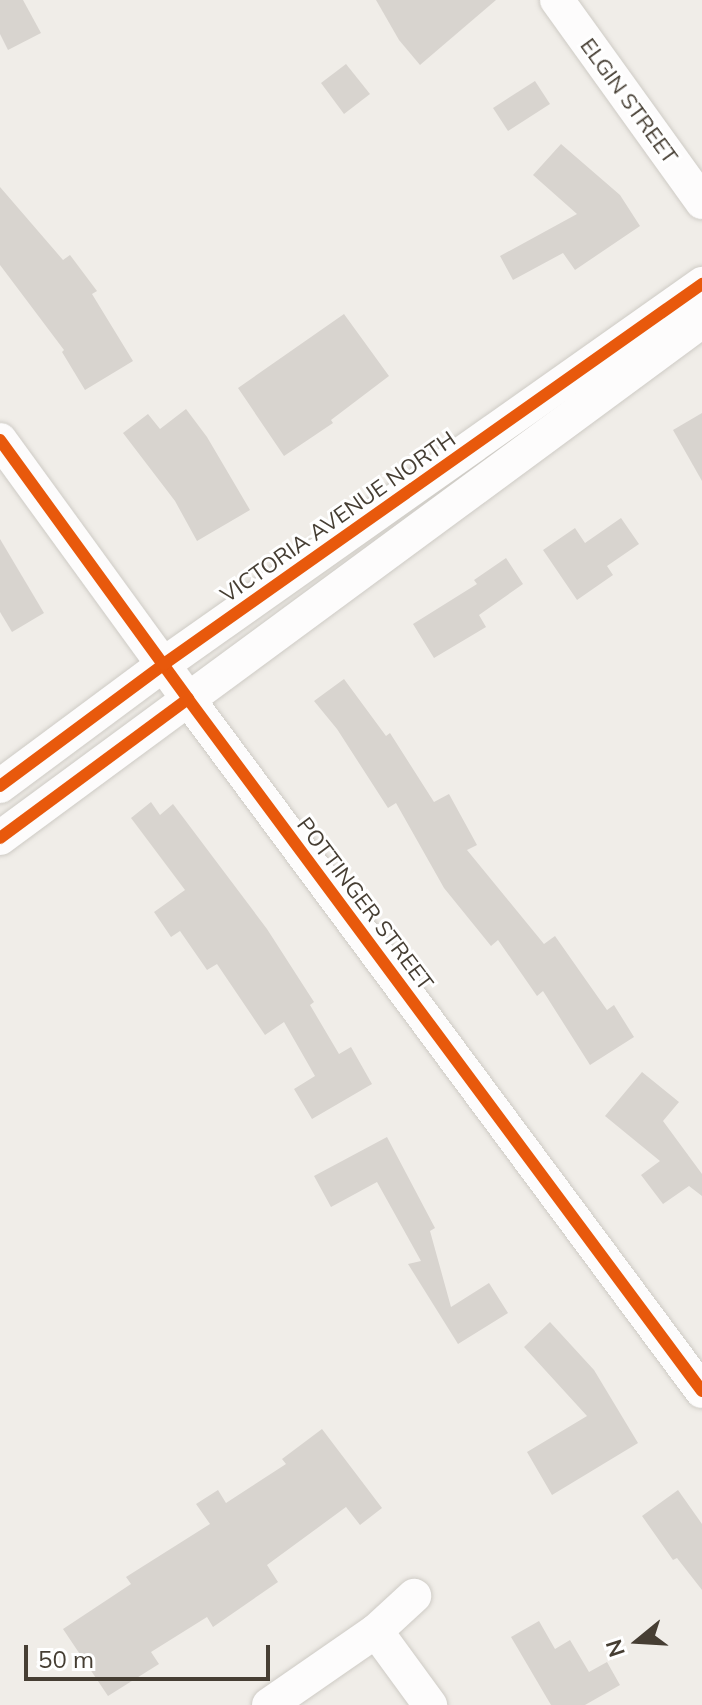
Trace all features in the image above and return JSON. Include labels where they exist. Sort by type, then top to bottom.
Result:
[{"type":"street","name":"ELGIN STREET","points":[[557,0],[702,202]]},
{"type":"street","name":"VICTORIA AVENUE NORTH","points":[[0,786],[164,664],[702,284]]},
{"type":"street","points":[[0,838],[702,321]]},
{"type":"street","name":"POTTINGER STREET","points":[[0,440],[188,699],[702,1391]]},
{"type":"street","points":[[269,1705],[376,1631],[414,1596]]},
{"type":"street","points":[[376,1631],[430,1705]]},
{"type":"building","points":[[0,0],[23,0],[41,33],[8,50],[0,34]]},
{"type":"building","points":[[376,0],[496,0],[420,65],[399,40]]},
{"type":"building","points":[[346,64],[370,94],[344,114],[321,83]]},
{"type":"building","points":[[535,81],[550,104],[508,131],[493,108]]},
{"type":"building","points":[[561,144],[620,195],[640,226],[575,270],[563,253],[513,280],[500,256],[577,214],[533,175]]},
{"type":"building","points":[[0,187],[63,260],[70,255],[97,291],[92,294],[133,361],[85,390],[62,352],[64,350],[0,265]]},
{"type":"building","points":[[344,314],[389,376],[331,420],[333,423],[284,456],[238,388]]},
{"type":"building","points":[[186,409],[207,437],[250,510],[197,541],[175,501],[123,433],[148,414],[160,429]]},
{"type":"building","points":[[702,413],[702,481],[673,430]]},
{"type":"building","points":[[621,518],[639,544],[607,566],[613,575],[577,600],[543,550],[575,528],[585,543]]},
{"type":"building","points":[[0,539],[44,613],[12,632],[0,612]]},
{"type":"building","points":[[506,558],[523,584],[479,615],[486,627],[434,658],[413,624],[477,584],[474,580]]},
{"type":"building","points":[[344,679],[386,736],[390,733],[434,802],[449,794],[477,845],[467,850],[544,944],[555,936],[607,1010],[614,1005],[634,1037],[590,1065],[543,991],[537,996],[498,940],[491,946],[444,888],[396,803],[388,808],[337,729],[314,701]]},
{"type":"building","points":[[151,802],[160,815],[173,804],[267,929],[314,1002],[310,1005],[339,1054],[351,1047],[372,1084],[312,1119],[294,1089],[315,1076],[284,1022],[265,1035],[217,964],[207,970],[180,931],[171,937],[154,912],[185,890],[131,818]]},
{"type":"building","points":[[642,1072],[679,1102],[663,1121],[702,1174],[702,1196],[689,1186],[663,1204],[641,1175],[660,1161],[605,1116]]},
{"type":"building","points":[[387,1137],[435,1228],[430,1231],[451,1307],[489,1283],[508,1313],[458,1344],[408,1264],[421,1261],[377,1182],[331,1207],[314,1176]]},
{"type":"building","points":[[550,1322],[594,1370],[638,1443],[552,1495],[527,1452],[587,1416],[524,1347]]},
{"type":"building","points":[[322,1429],[382,1508],[360,1525],[346,1507],[267,1565],[278,1582],[213,1627],[207,1617],[151,1652],[159,1664],[108,1696],[63,1629],[131,1584],[126,1577],[210,1524],[196,1504],[218,1490],[226,1503],[286,1464],[282,1459]]},
{"type":"building","points":[[678,1490],[702,1524],[702,1590],[677,1558],[673,1560],[642,1516]]},
{"type":"building","points":[[539,1621],[555,1649],[570,1640],[589,1672],[607,1662],[620,1685],[585,1705],[551,1705],[511,1637]]},
{"type":"cycle path","points":[[0,786],[164,664],[702,284]]},
{"type":"cycle path","points":[[0,440],[188,699],[702,1391]]},
{"type":"cycle path","points":[[0,838],[188,699]]}]
